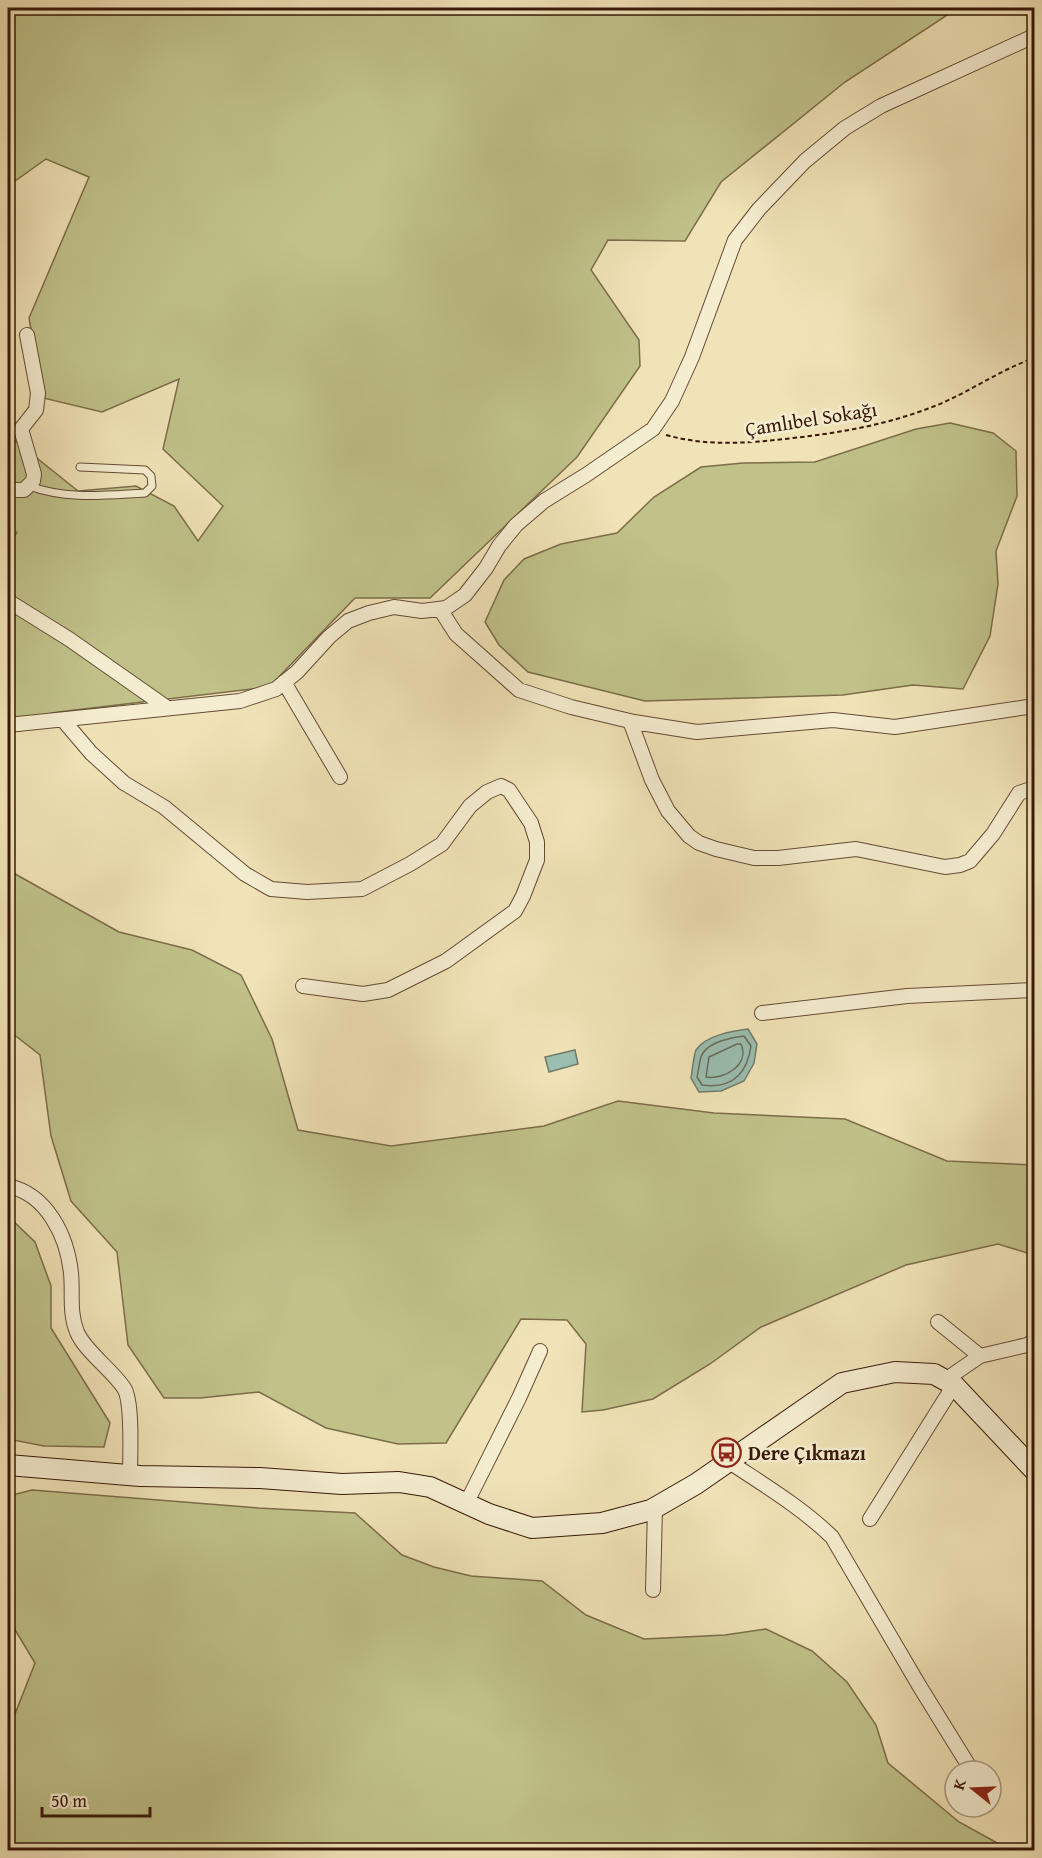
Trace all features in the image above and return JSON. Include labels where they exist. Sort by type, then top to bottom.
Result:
[{"type":"street","points":[[8,725],[240,701],[276,689],[297,672],[329,637],[348,621],[369,613],[394,608],[422,611],[446,608],[465,596],[516,525],[544,501],[653,429],[672,401],[692,357],[735,240],[759,209],[805,161],[845,128],[880,106],[1035,36]]},
{"type":"street","points":[[8,487],[13,490],[24,490],[29,486],[34,474],[21,429],[36,410],[39,393],[27,335]]},
{"type":"street","points":[[8,601],[69,639],[166,707]]},
{"type":"street","points":[[440,609],[456,634],[519,690],[571,707],[630,721],[697,732],[833,720],[895,727],[1035,706]]},
{"type":"street","points":[[284,682],[340,777]]},
{"type":"street","points":[[63,720],[91,753],[124,783],[164,807],[245,874],[271,890],[307,892],[362,889],[442,844],[470,806],[487,792],[501,786],[509,790],[531,823],[537,842],[537,860],[515,911],[446,961],[388,990],[363,994],[303,986]]},
{"type":"street","points":[[630,721],[657,790],[668,811],[688,836],[716,849],[754,858],[778,858],[856,849],[945,867],[960,866],[970,861],[993,834],[1019,793],[1035,788]]},
{"type":"street","points":[[762,1013],[907,996],[1035,990]]},
{"type":"street","points":[[8,1186],[47,1208],[60,1230],[71,1272],[72,1320],[78,1335],[125,1390],[129,1404],[130,1475]]},
{"type":"street","points":[[938,1322],[980,1356]]},
{"type":"street","points":[[870,1519],[949,1382],[980,1356],[1035,1341]]},
{"type":"street","points":[[466,1504],[540,1351]]},
{"type":"street","points":[[8,1465],[130,1475],[260,1478],[342,1484],[399,1482],[430,1487],[489,1515],[532,1528],[602,1523],[655,1507],[696,1484],[842,1383],[895,1371],[934,1374],[949,1382],[1035,1470]]},
{"type":"street","points":[[728,1461],[784,1498],[832,1537],[965,1759]]},
{"type":"street","points":[[653,1590],[655,1507]]},
{"type":"lane","points":[[29,486],[53,493],[85,496],[145,493],[152,486],[151,476],[145,470],[80,467]]},
{"type":"path","name":"Çamlıbel Sokağı","points":[[653,429],[679,439],[729,445],[829,434],[928,409],[1035,358]]},
{"type":"green space","points":[[8,8],[958,8],[845,82],[721,182],[685,241],[608,240],[591,270],[639,340],[640,366],[577,457],[430,598],[355,598],[269,687],[58,712],[8,722],[8,542],[17,533],[8,524],[8,435],[78,491],[136,486],[174,506],[198,541],[223,506],[163,449],[179,379],[102,412],[43,398],[29,318],[89,177],[46,159],[8,186]]},
{"type":"green space","points":[[950,423],[993,433],[1016,451],[1017,496],[996,551],[998,584],[990,636],[963,689],[913,685],[843,695],[645,701],[528,672],[499,645],[485,622],[504,580],[524,559],[561,544],[617,533],[654,497],[701,467],[743,463],[815,462],[916,429]]},
{"type":"green space","points":[[8,870],[119,932],[192,950],[241,975],[272,1039],[298,1130],[391,1146],[544,1126],[618,1101],[714,1113],[845,1119],[947,1161],[1034,1165],[1034,1255],[998,1244],[906,1265],[761,1327],[710,1364],[653,1399],[603,1410],[582,1412],[586,1344],[567,1320],[521,1319],[446,1443],[398,1444],[326,1428],[259,1392],[200,1398],[164,1398],[128,1345],[117,1252],[71,1201],[51,1136],[40,1055],[8,1030]]},
{"type":"green space","points":[[8,1219],[35,1242],[51,1286],[51,1328],[110,1423],[104,1447],[44,1446],[8,1439]]},
{"type":"green space","points":[[32,1490],[258,1508],[355,1513],[402,1555],[434,1567],[471,1576],[542,1581],[586,1615],[644,1639],[725,1635],[766,1629],[812,1651],[847,1682],[876,1725],[888,1763],[943,1809],[943,1819],[955,1819],[1010,1850],[8,1850],[8,1714],[15,1714],[35,1663],[8,1618],[8,1496]]},
{"type":"water","points":[[748,1029],[757,1044],[754,1063],[744,1081],[721,1091],[699,1092],[691,1078],[696,1050],[713,1037]]},
{"type":"water","points":[[575,1050],[578,1064],[549,1072],[545,1057]]},
{"type":"place","name":"Dere Çıkmazı","points":[[727,1453]]}]
